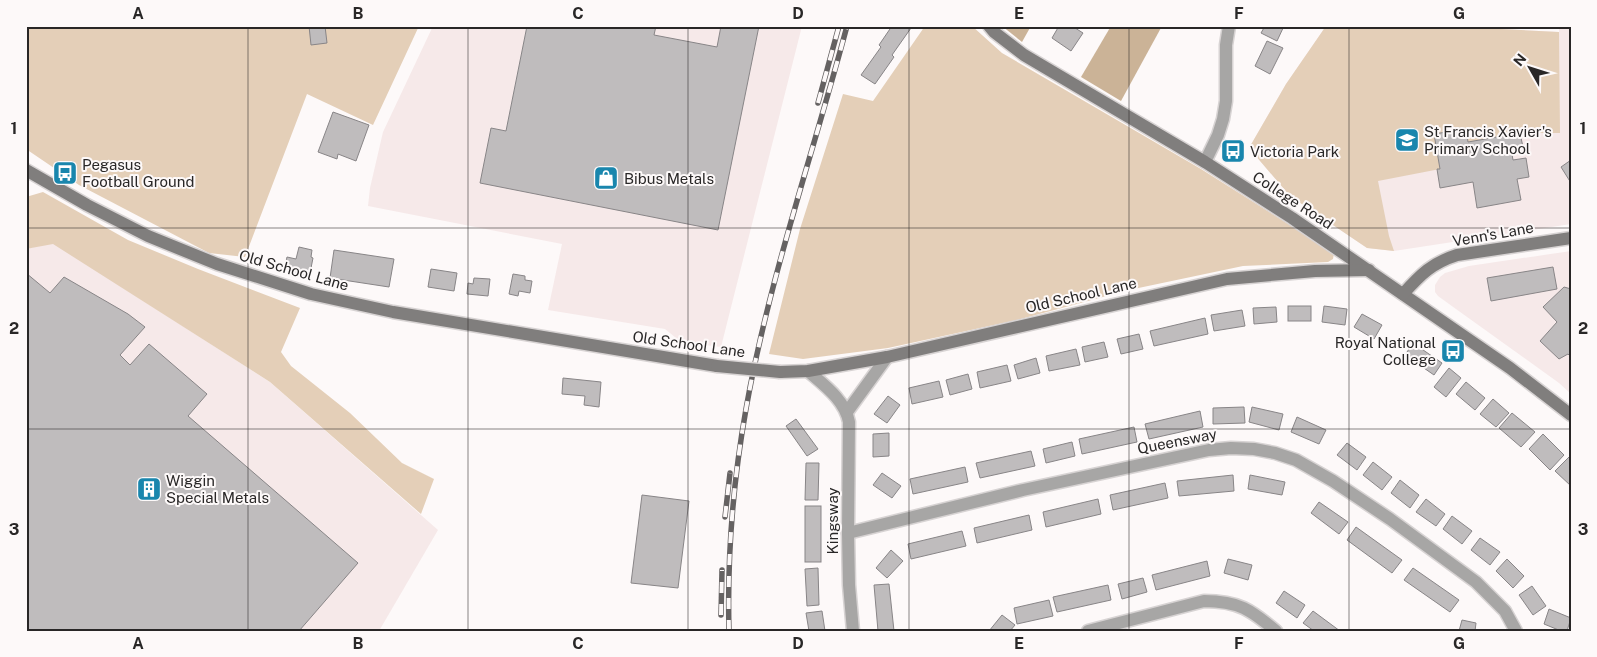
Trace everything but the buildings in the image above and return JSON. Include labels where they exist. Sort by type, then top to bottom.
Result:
[{"type":"street","name":"College Road","points":[[989,26],[1024,55],[1205,162],[1292,218],[1510,368],[1571,415]]},
{"type":"street","points":[[1205,162],[1218,135],[1223,119],[1226,101],[1226,45],[1229,26]]},
{"type":"street","name":"Old School Lane","points":[[26,170],[87,205],[148,236],[217,264],[311,294],[393,312],[717,366],[780,372],[808,370],[887,357],[1227,279],[1286,272],[1369,270]]},
{"type":"street","name":"Venn's Lane","points":[[1403,294],[1419,275],[1442,260],[1457,255],[1571,238]]},
{"type":"street","points":[[808,370],[826,386],[847,412],[887,357]]},
{"type":"street","name":"Kingsway","points":[[847,412],[849,422],[849,585],[853,631]]},
{"type":"street","name":"Queensway","points":[[848,533],[1023,490],[1208,450],[1254,449],[1296,460],[1333,481],[1390,520],[1476,582],[1505,611],[1516,631]]},
{"type":"street","points":[[1088,631],[1204,601],[1222,601],[1253,611],[1276,631]]},
{"type":"shaded area","points":[[26,26],[419,26],[373,125],[307,94],[245,257],[209,253],[79,185],[26,149]]},
{"type":"shaded area","points":[[433,26],[802,26],[721,347],[681,342],[665,329],[548,310],[562,244],[368,206],[370,188],[383,132]]},
{"type":"shaded area","points":[[925,26],[972,26],[1002,53],[1201,169],[1334,253],[1333,259],[1328,262],[1243,266],[1129,290],[1017,320],[888,348],[803,359],[769,354],[800,229],[843,94],[873,101]]},
{"type":"shaded area","points":[[1002,26],[1031,26],[1022,42]]},
{"type":"shaded area","points":[[1111,26],[1162,26],[1121,101],[1081,77]]},
{"type":"shaded area","name":"St Francis Xavier's Primary School","points":[[1326,26],[1439,26],[1559,32],[1559,26],[1571,26],[1571,224],[1394,251],[1367,248],[1290,196],[1249,148],[1286,84]]},
{"type":"shaded area","name":"St Francis Xavier's Primary School","points":[[1326,26],[1439,26],[1559,32],[1560,133],[1520,133],[1468,142],[1465,129],[1435,134],[1440,169],[1378,181],[1389,236],[1394,251],[1367,248],[1290,196],[1249,148],[1286,84]]},
{"type":"shaded area","points":[[43,192],[128,240],[300,308],[281,352],[291,366],[350,413],[402,463],[434,479],[421,514],[270,382],[53,244],[26,249],[26,197]]},
{"type":"shaded area","name":"Wiggin Special Metals","points":[[53,243],[270,382],[438,530],[379,631],[26,631],[26,249]]},
{"type":"shaded area","points":[[1571,251],[1571,394],[1559,383],[1438,296],[1435,292],[1435,285],[1445,273],[1469,266]]},
{"type":"railway","points":[[818,103],[839,26]]},
{"type":"railway","points":[[729,631],[732,519],[746,409],[779,264],[847,26]]},
{"type":"railway","points":[[725,517],[730,473]]},
{"type":"railway","points":[[721,615],[722,570]]},
{"type":"place","name":"St Francis Xavier's Primary School","points":[[1407,140]]},
{"type":"place","name":"Victoria Park","points":[[1233,151]]},
{"type":"place","name":"Pegasus Football Ground","points":[[65,173]]},
{"type":"place","name":"Bibus Metals","points":[[606,178]]},
{"type":"place","name":"Royal National College","points":[[1453,351]]},
{"type":"place","name":"Wiggin Special Metals","points":[[149,489]]}]
